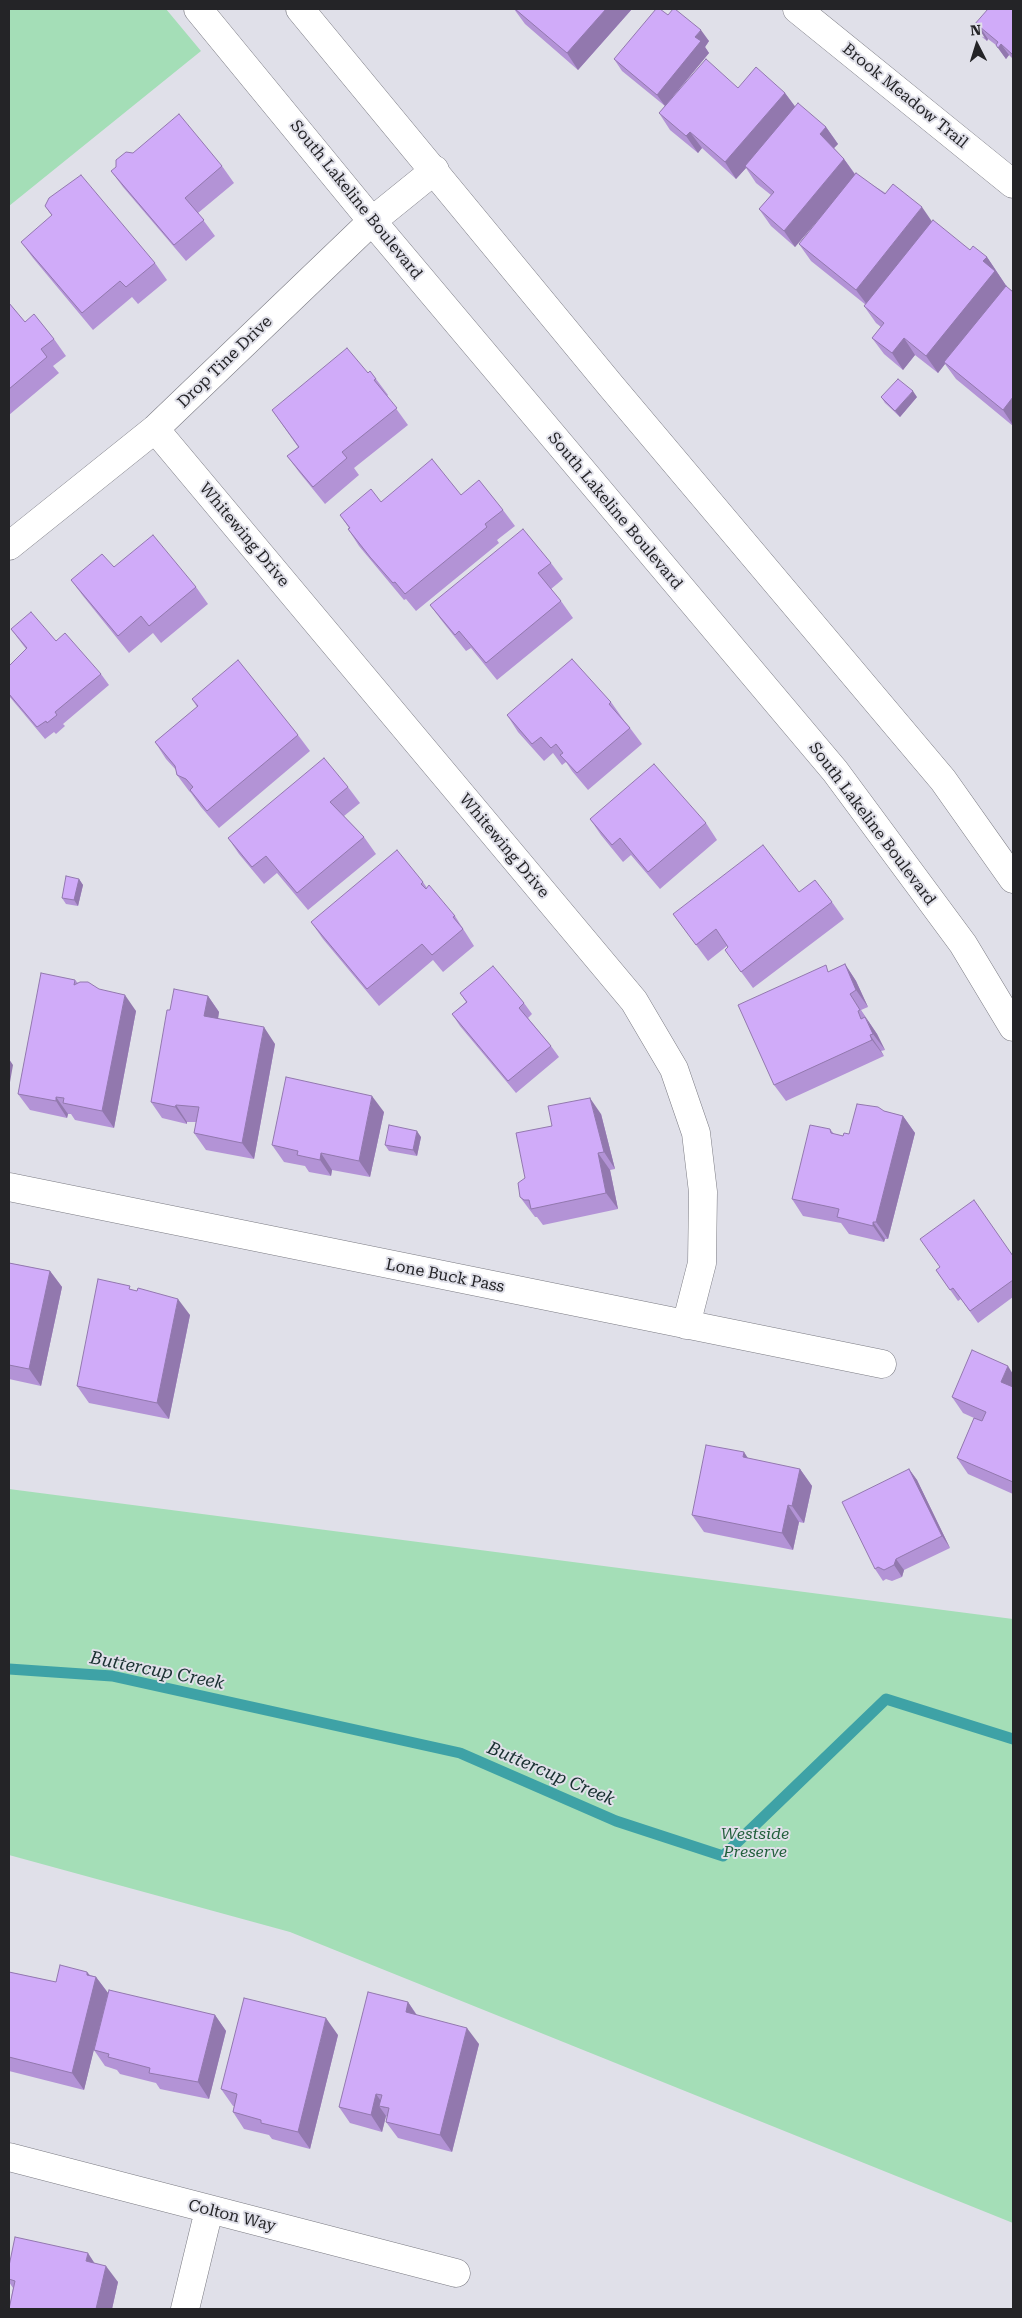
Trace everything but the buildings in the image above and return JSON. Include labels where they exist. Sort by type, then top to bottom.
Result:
[{"type":"street","name":"South Lakeline Boulevard","points":[[198,9],[372,221],[835,772],[963,944],[1013,1027]]},
{"type":"street","points":[[300,9],[605,378],[943,780],[1013,879]]},
{"type":"street","name":"Brook Meadow Trail","points":[[797,9],[1013,184]]},
{"type":"street","name":"Drop Tine Drive","points":[[9,546],[155,429],[372,221],[435,170]]},
{"type":"street","name":"Whitewing Drive","points":[[155,429],[634,1001],[674,1069],[696,1133],[703,1192],[702,1263],[686,1325]]},
{"type":"street","name":"Lone Buck Pass","points":[[9,1187],[882,1364]]},
{"type":"street","name":"Colton Way","points":[[9,2157],[456,2273]]},
{"type":"street","points":[[185,2309],[209,2210]]},
{"type":"green space","points":[[9,9],[166,9],[201,51],[9,206]]},
{"type":"green space","name":"Westside Preserve","points":[[9,1489],[1013,1619],[1013,2223],[290,1932],[9,1855]]},
{"type":"waterway","name":"Buttercup Creek","points":[[9,1669],[112,1676],[460,1753],[616,1821],[723,1856],[886,1699],[1013,1739]]}]
